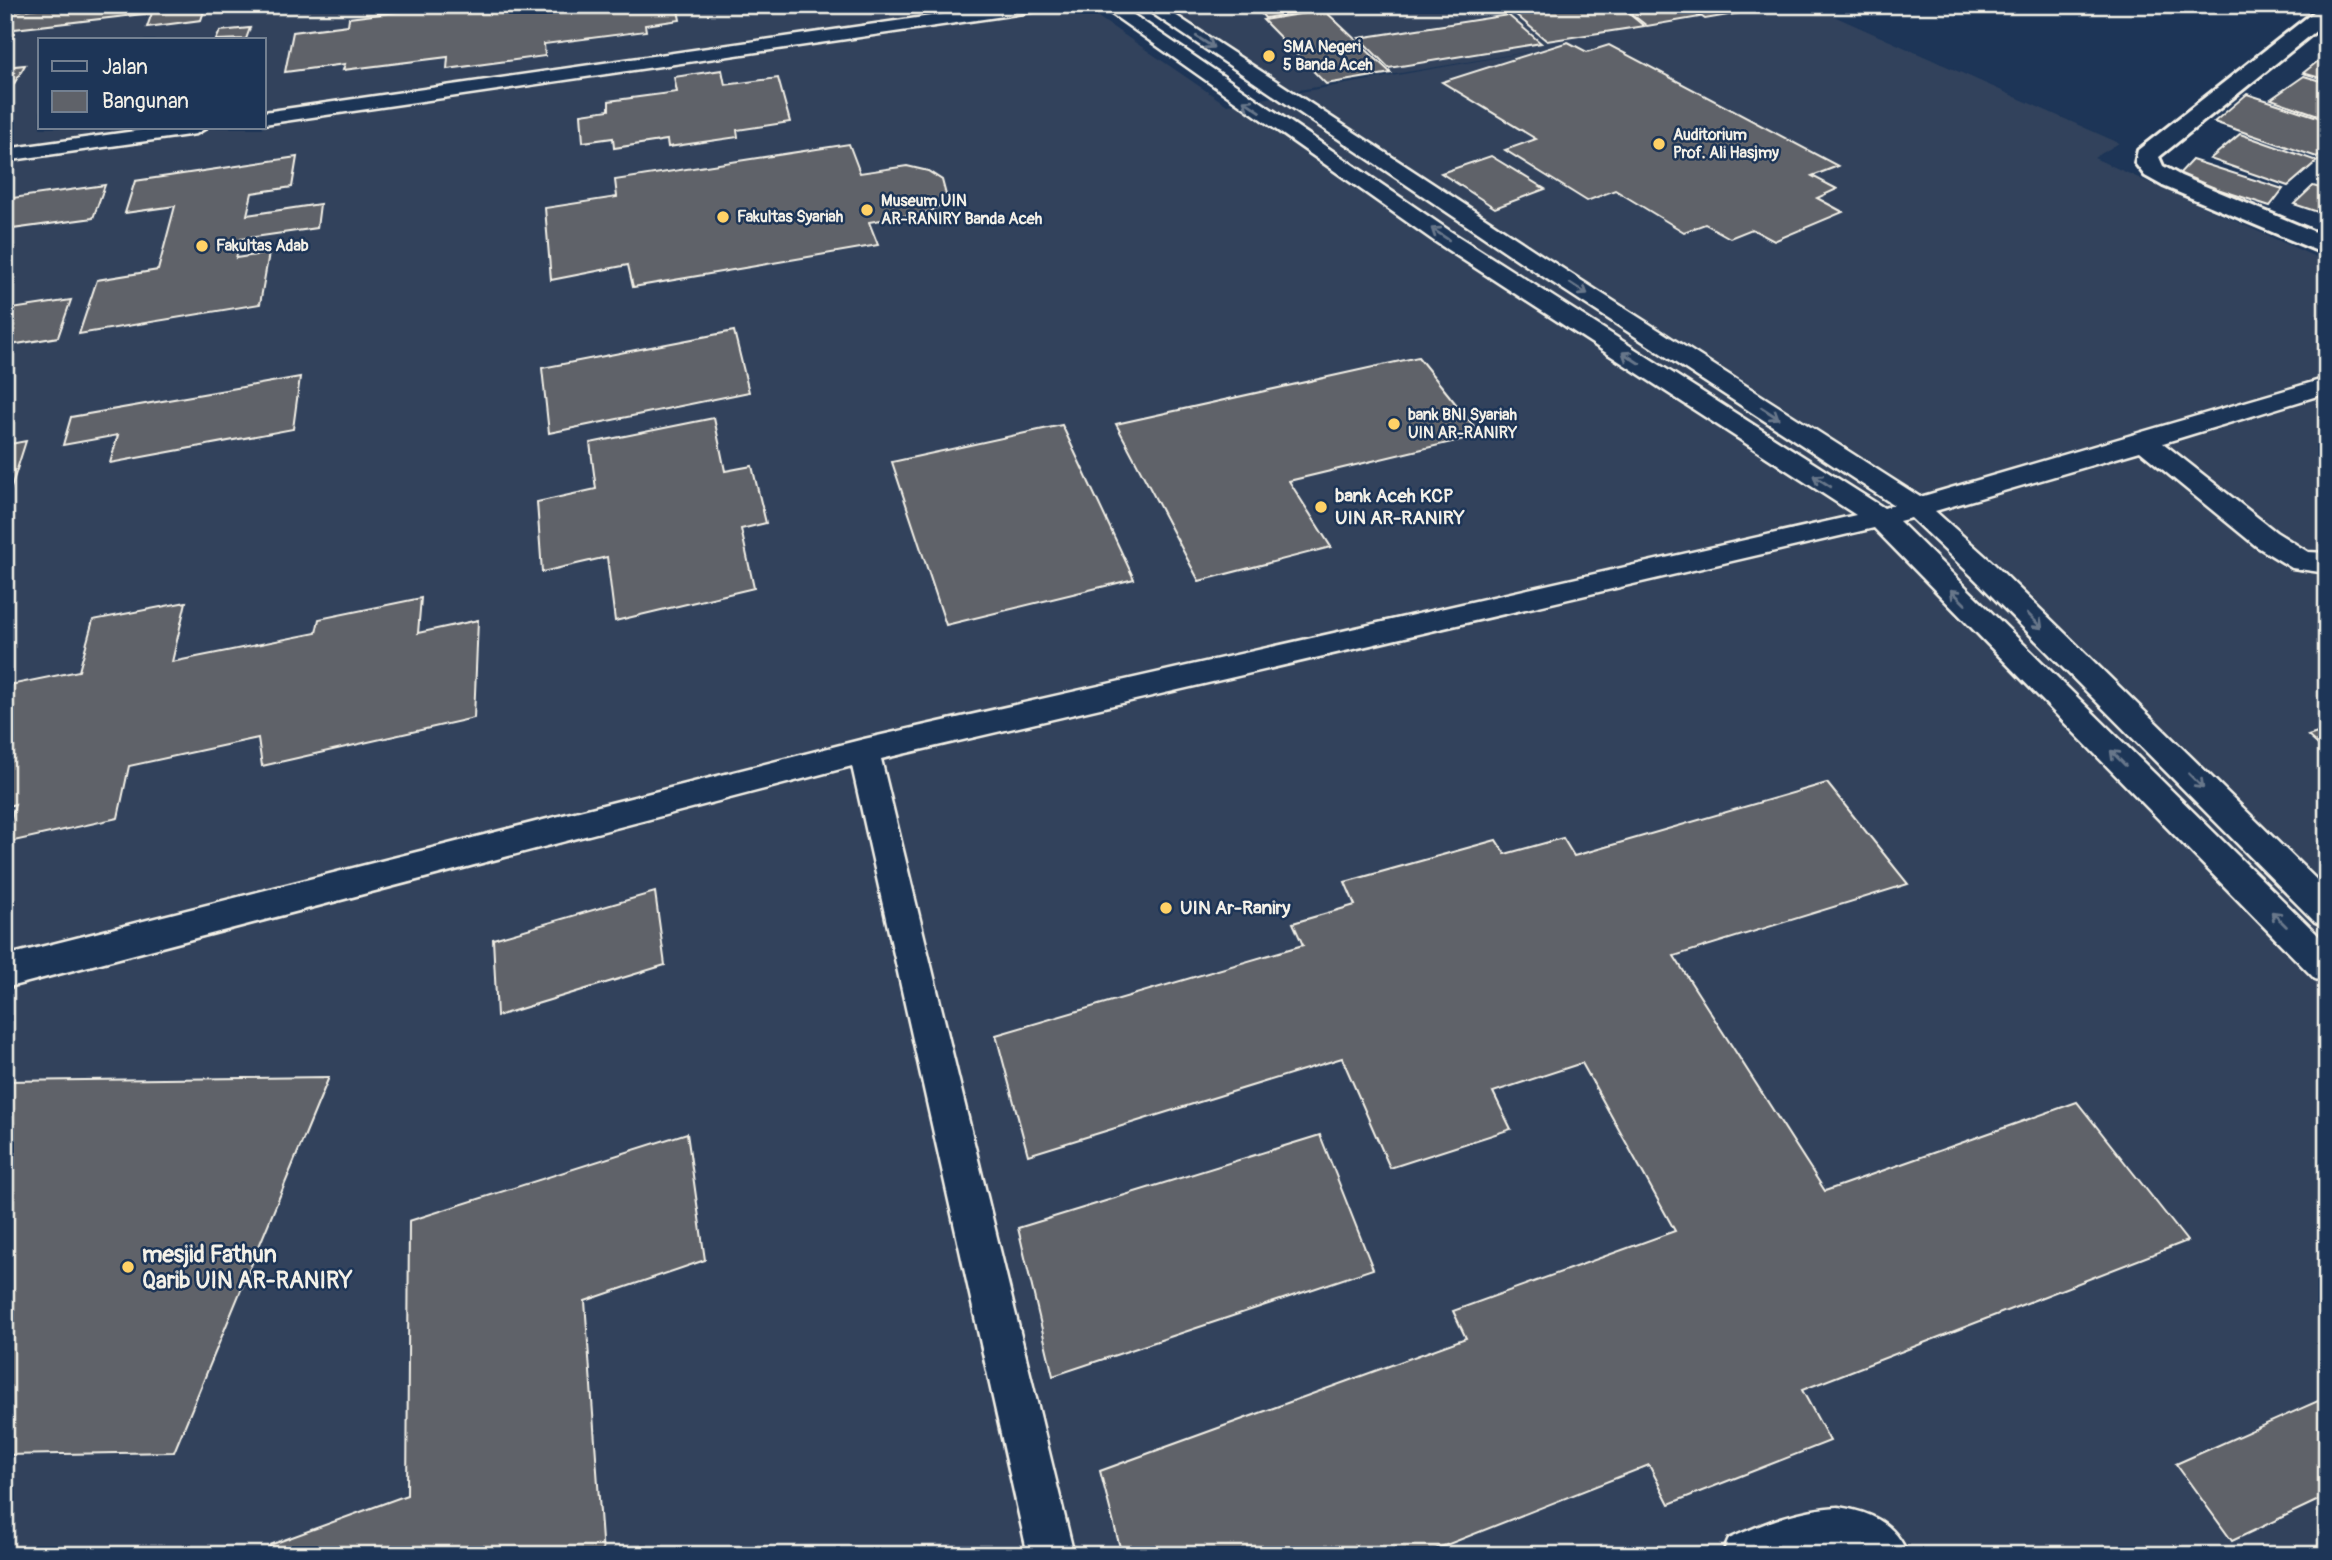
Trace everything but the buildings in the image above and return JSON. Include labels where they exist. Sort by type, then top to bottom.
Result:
[{"type":"street","points":[[2327,11],[2147,155],[2147,163],[2154,171],[2172,181],[2327,247]]},
{"type":"lane","points":[[266,118],[1044,5]]},
{"type":"lane","points":[[1107,5],[1501,275],[1880,518],[2327,968]]},
{"type":"lane","points":[[1148,5],[1535,261],[1914,506],[1983,570],[2327,912]]},
{"type":"lane","points":[[5,155],[182,130]]},
{"type":"lane","points":[[1350,173],[1386,160]]},
{"type":"lane","points":[[1501,275],[1535,261]]},
{"type":"lane","points":[[5,972],[864,751],[1880,518],[1914,506],[2144,442],[2327,385]]},
{"type":"lane","points":[[2144,442],[2266,539],[2302,561],[2327,563]]},
{"type":"lane","points":[[864,751],[1051,1555]]},
{"type":"lane","points":[[1745,1555],[1783,1538],[1842,1528],[1865,1536],[1885,1555]]},
{"type":"shaded area","name":"UIN Ar-Raniry","points":[[5,5],[1090,5],[1095,15],[1227,105],[1563,46],[1293,91],[1164,5],[1188,5],[1194,13],[1254,5],[1265,18],[1344,5],[1572,5],[1516,14],[1547,41],[1643,26],[1618,5],[1647,26],[1699,17],[1684,5],[1705,19],[1787,5],[1809,5],[2119,143],[2094,158],[2327,262],[2327,1555],[5,1555]],"holes":[[[1324,10],[1390,73],[1326,84],[1264,21]],[[1508,15],[1540,43],[1389,68],[1360,39]]]},
{"type":"place","name":"SMA Negeri 5 Banda Aceh","points":[[1269,56]]},
{"type":"place","name":"Auditorium Prof. Ali Hasjmy","points":[[1659,144]]},
{"type":"place","name":"Museum UIN AR-RANIRY Banda Aceh","points":[[867,210]]},
{"type":"place","name":"Fakultas Syariah","points":[[723,217]]},
{"type":"place","name":"Fakultas Adab","points":[[202,246]]},
{"type":"place","name":"bank BNI Syariah UIN AR-RANIRY","points":[[1394,424]]},
{"type":"place","name":"bank Aceh KCP UIN AR-RANIRY","points":[[1321,507]]},
{"type":"place","name":"UIN Ar-Raniry","points":[[1166,908]]},
{"type":"place","name":"mesjid Fathun Qarib UIN AR-RANIRY","points":[[128,1267]]}]
